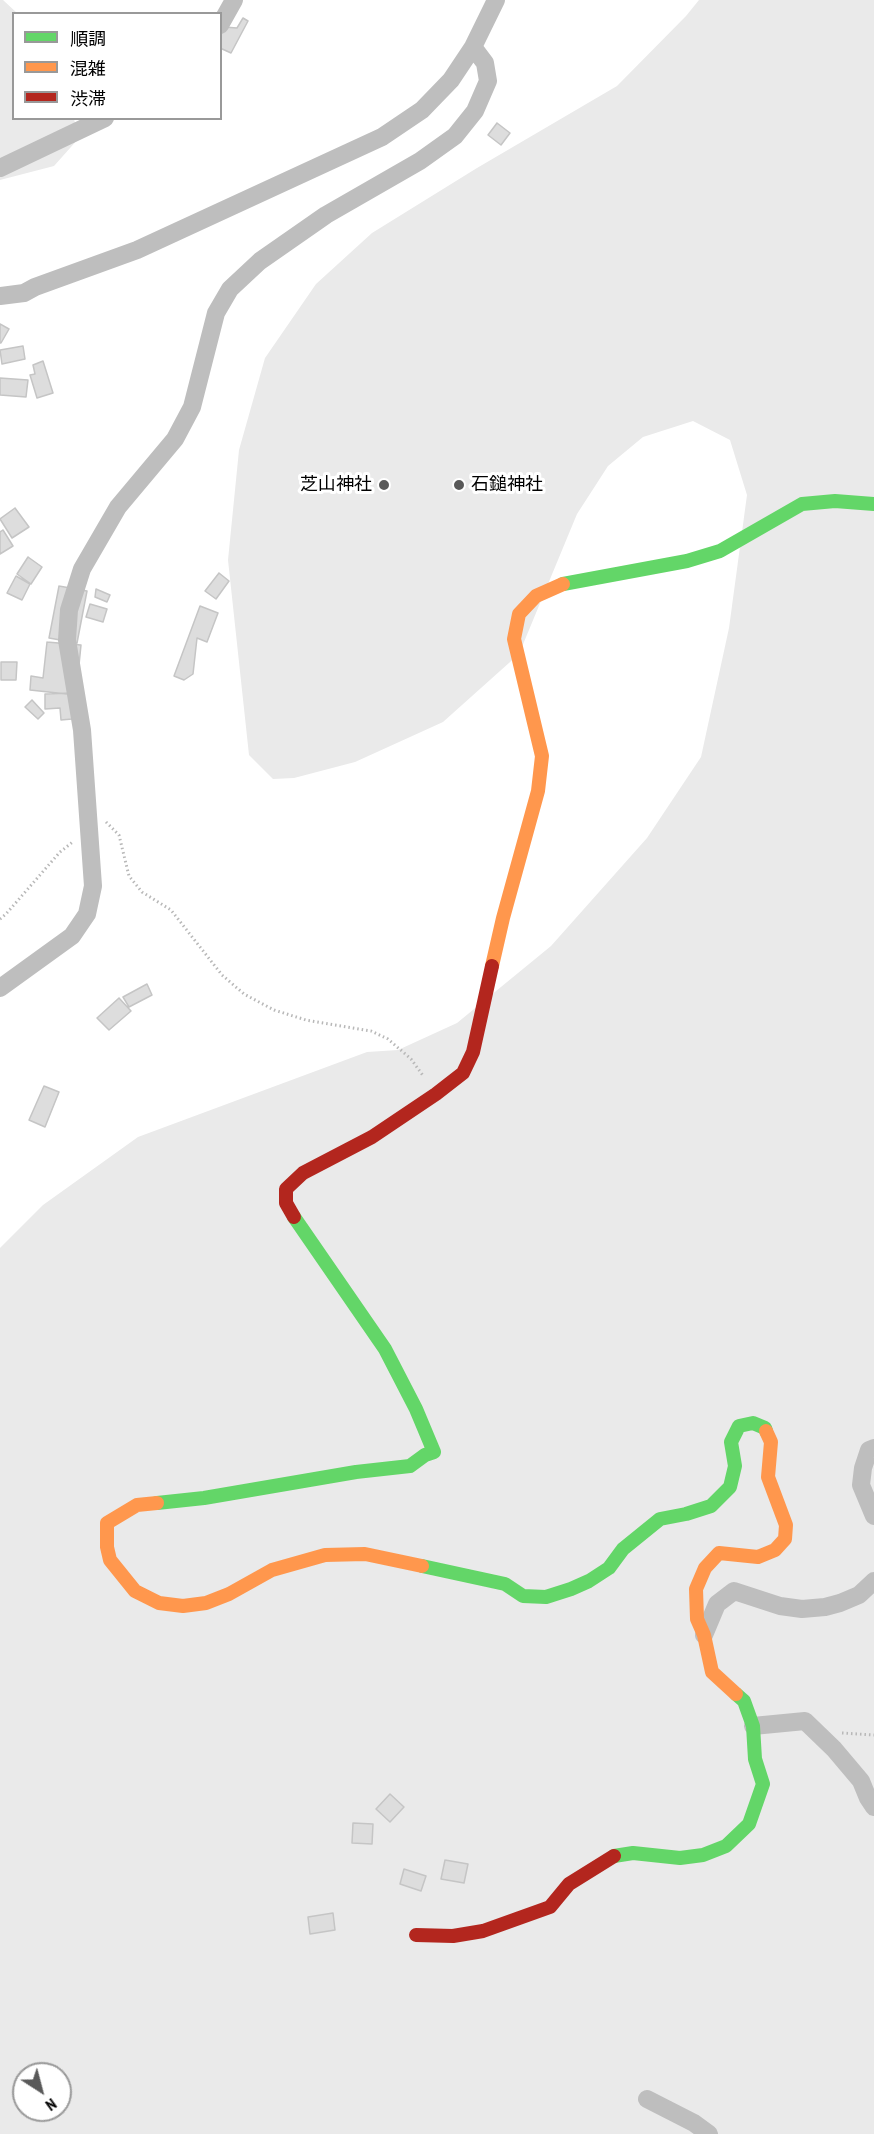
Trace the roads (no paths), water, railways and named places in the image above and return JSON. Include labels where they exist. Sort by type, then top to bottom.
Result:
[{"type":"street","points":[[222,21],[234,0]]},
{"type":"street","points":[[0,296],[24,293],[137,250],[382,137],[422,110],[451,80],[473,46],[496,0]]},
{"type":"street","points":[[0,988],[72,936],[87,914],[93,886],[87,831],[82,730],[68,640],[69,610],[82,569],[118,507],[175,439],[192,407],[216,313],[230,289],[260,261],[326,215],[420,161],[455,136],[475,111],[488,81],[485,63],[473,46]]},
{"type":"street","points":[[0,168],[101,120]]},
{"type":"street","points":[[416,1935],[453,1936],[483,1932],[550,1907],[569,1884],[611,1857],[633,1853],[680,1858],[703,1855],[726,1846],[749,1824],[763,1784],[755,1759],[753,1726],[744,1701],[712,1672],[704,1635],[697,1619],[696,1589],[705,1568],[719,1553],[758,1557],[775,1550],[785,1539],[786,1524],[768,1477],[771,1442],[765,1428],[753,1423],[739,1426],[731,1442],[735,1466],[730,1487],[711,1506],[660,1519],[622,1549],[609,1568],[589,1581],[546,1597],[523,1596],[505,1584],[365,1554],[325,1556],[301,1561],[272,1570],[206,1603],[183,1606],[159,1603],[135,1591],[110,1560],[107,1547],[107,1523],[137,1505],[204,1498],[356,1472],[410,1466],[425,1455],[434,1452],[416,1409],[384,1349],[297,1223],[286,1203],[286,1189],[303,1173],[372,1137],[436,1094],[462,1073],[473,1052],[503,918],[538,791],[542,756],[514,639],[519,614],[536,596],[565,583],[687,561],[720,551],[802,504],[835,501],[874,504]]},
{"type":"street","points":[[874,1448],[869,1450],[863,1468],[861,1485],[874,1516]]},
{"type":"street","points":[[704,1635],[717,1604],[734,1591],[802,1609],[840,1603],[859,1595],[874,1581]]},
{"type":"street","points":[[753,1726],[805,1721],[834,1749],[861,1782],[874,1807]]},
{"type":"street","points":[[647,2100],[694,2123],[709,2134]]},
{"type":"place","name":"芝山神社","points":[[384,485]]},
{"type":"place","name":"石鎚神社","points":[[459,485]]}]
